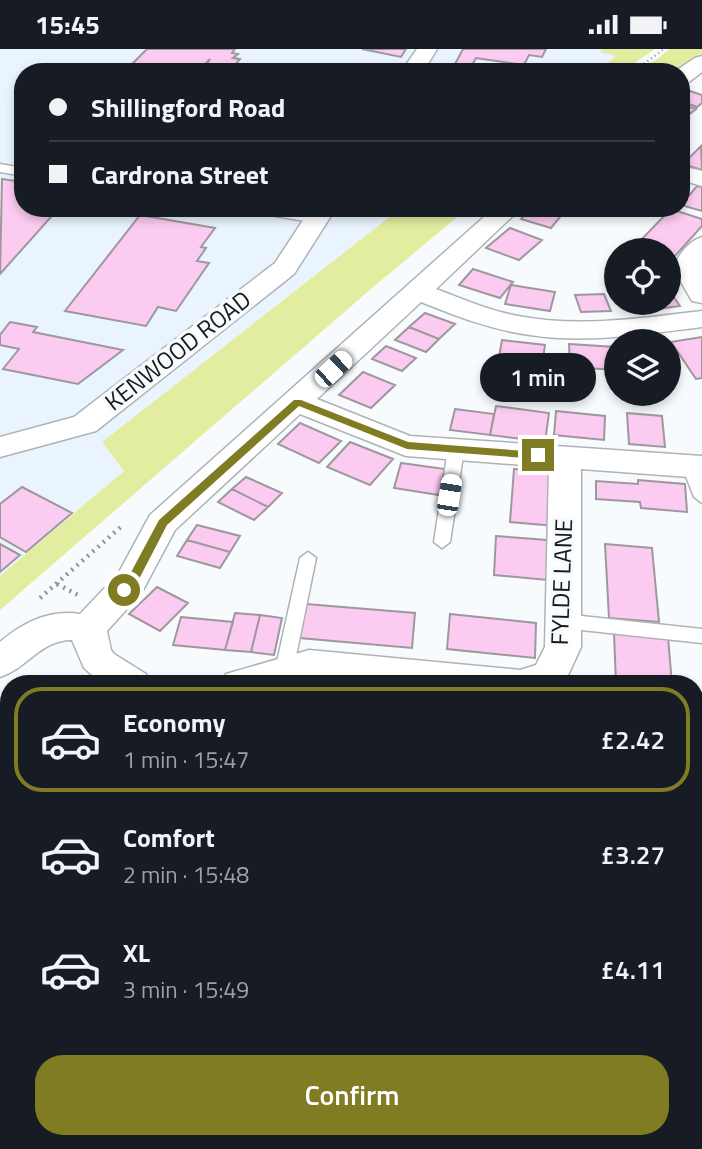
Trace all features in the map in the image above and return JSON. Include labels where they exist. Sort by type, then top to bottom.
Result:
[{"type":"street","name":"KENWOOD ROAD","points":[[0,447],[85,423],[285,268],[318,217]]},
{"type":"street","points":[[117,675],[98,664],[90,646],[89,629],[133,579],[162,523],[499,217]]},
{"type":"street","points":[[699,285],[687,270],[688,264],[702,245]]},
{"type":"street","points":[[417,291],[528,327],[602,330],[702,319]]},
{"type":"street","points":[[297,402],[407,446],[696,467]]},
{"type":"street","name":"FYLDE LANE","points":[[550,675],[563,647],[565,457]]},
{"type":"street","points":[[0,663],[29,637],[58,625],[89,629]]},
{"type":"street","name":"FYLDE LANE","points":[[270,675],[309,664],[426,675]]},
{"type":"lane","points":[[442,542],[456,449]]},
{"type":"lane","points":[[696,467],[702,497]]},
{"type":"lane","points":[[284,671],[308,558]]},
{"type":"lane","points":[[563,621],[702,636]]},
{"type":"path","points":[[645,63],[664,49]]},
{"type":"shaded area","points":[[0,49],[603,49],[600,52],[617,55],[608,63],[14,63],[14,217],[390,217],[102,442],[124,471],[0,576]]},
{"type":"green space","points":[[603,49],[655,49],[634,63],[608,63],[616,56],[599,52]]},
{"type":"green space","points":[[670,49],[702,49],[702,53],[687,63],[651,63]]},
{"type":"green space","points":[[390,217],[457,217],[0,610],[0,576],[124,471],[102,442]]},
{"type":"building","points":[[147,49],[235,49],[232,53],[238,54],[233,58],[240,59],[237,63],[208,63],[210,59],[206,63],[133,63]]},
{"type":"building","points":[[362,49],[406,49],[401,57]]},
{"type":"building","points":[[463,49],[546,49],[542,57],[529,55],[525,63],[476,58],[473,63],[456,63]]},
{"type":"building","points":[[690,91],[702,95],[702,103],[697,107],[690,104]]},
{"type":"building","points":[[701,146],[702,170],[690,166],[690,157]]},
{"type":"building","points":[[2,179],[14,181],[14,217],[51,217],[0,274]]},
{"type":"building","points":[[697,186],[702,187],[702,211],[690,208],[690,194]]},
{"type":"building","points":[[690,215],[702,219],[702,226],[681,249],[681,238],[643,238],[663,217]]},
{"type":"building","points":[[138,217],[215,228],[201,247],[206,248],[197,261],[209,263],[176,311],[158,307],[146,326],[65,311]]},
{"type":"building","points":[[523,217],[560,217],[551,228],[521,219]]},
{"type":"building","points":[[510,228],[542,240],[519,260],[486,248]]},
{"type":"building","points":[[473,269],[513,282],[500,298],[459,285]]},
{"type":"building","points":[[511,285],[555,292],[550,311],[505,304]]},
{"type":"building","points":[[604,294],[604,311],[581,312],[575,295]]},
{"type":"building","points":[[425,313],[455,324],[439,339],[409,327]]},
{"type":"building","points":[[10,322],[37,327],[33,332],[123,350],[78,384],[3,369],[19,349],[0,345],[0,335]]},
{"type":"building","points":[[409,327],[439,339],[426,352],[395,340]]},
{"type":"building","points":[[702,337],[702,378],[696,379],[681,357],[681,340]]},
{"type":"building","points":[[502,340],[545,345],[542,367],[498,362]]},
{"type":"building","points":[[569,344],[604,346],[604,369],[570,367]]},
{"type":"building","points":[[386,346],[416,358],[402,371],[372,359]]},
{"type":"building","points":[[363,372],[395,385],[371,408],[339,395]]},
{"type":"building","points":[[496,406],[549,413],[545,442],[490,435]]},
{"type":"building","points":[[455,409],[494,414],[490,435],[450,430]]},
{"type":"building","points":[[556,411],[605,416],[604,440],[554,435]]},
{"type":"building","points":[[627,413],[662,416],[665,447],[629,444]]},
{"type":"building","points":[[300,423],[341,441],[319,463],[278,444]]},
{"type":"building","points":[[350,442],[393,459],[370,485],[327,467]]},
{"type":"building","points":[[401,463],[445,469],[439,495],[394,488]]},
{"type":"building","points":[[514,469],[556,472],[555,526],[510,522]]},
{"type":"building","points":[[246,477],[282,493],[268,507],[232,489]]},
{"type":"building","points":[[638,480],[685,484],[687,512],[641,508],[640,502],[596,499],[596,481],[638,484]]},
{"type":"building","points":[[22,487],[72,513],[26,552],[0,537],[0,504]]},
{"type":"building","points":[[232,489],[268,507],[254,520],[218,502]]},
{"type":"building","points":[[197,525],[240,536],[230,552],[187,540]]},
{"type":"building","points":[[496,536],[547,540],[547,580],[494,575]]},
{"type":"building","points":[[187,540],[230,552],[220,568],[177,556]]},
{"type":"building","points":[[0,544],[20,555],[0,572]]},
{"type":"building","points":[[605,544],[652,548],[659,622],[609,618]]},
{"type":"building","points":[[157,587],[188,603],[160,631],[129,614]]},
{"type":"building","points":[[306,604],[415,613],[412,648],[300,638]]},
{"type":"building","points":[[235,613],[260,615],[251,652],[225,650]]},
{"type":"building","points":[[450,614],[536,623],[535,658],[447,649]]},
{"type":"building","points":[[260,615],[282,618],[274,655],[251,652]]},
{"type":"building","points":[[181,617],[233,622],[225,650],[173,645]]},
{"type":"building","points":[[614,633],[668,637],[671,675],[616,675]]},
{"type":"route","points":[[124,590],[133,579],[162,523],[297,402],[361,430],[407,446],[538,455]]}]
